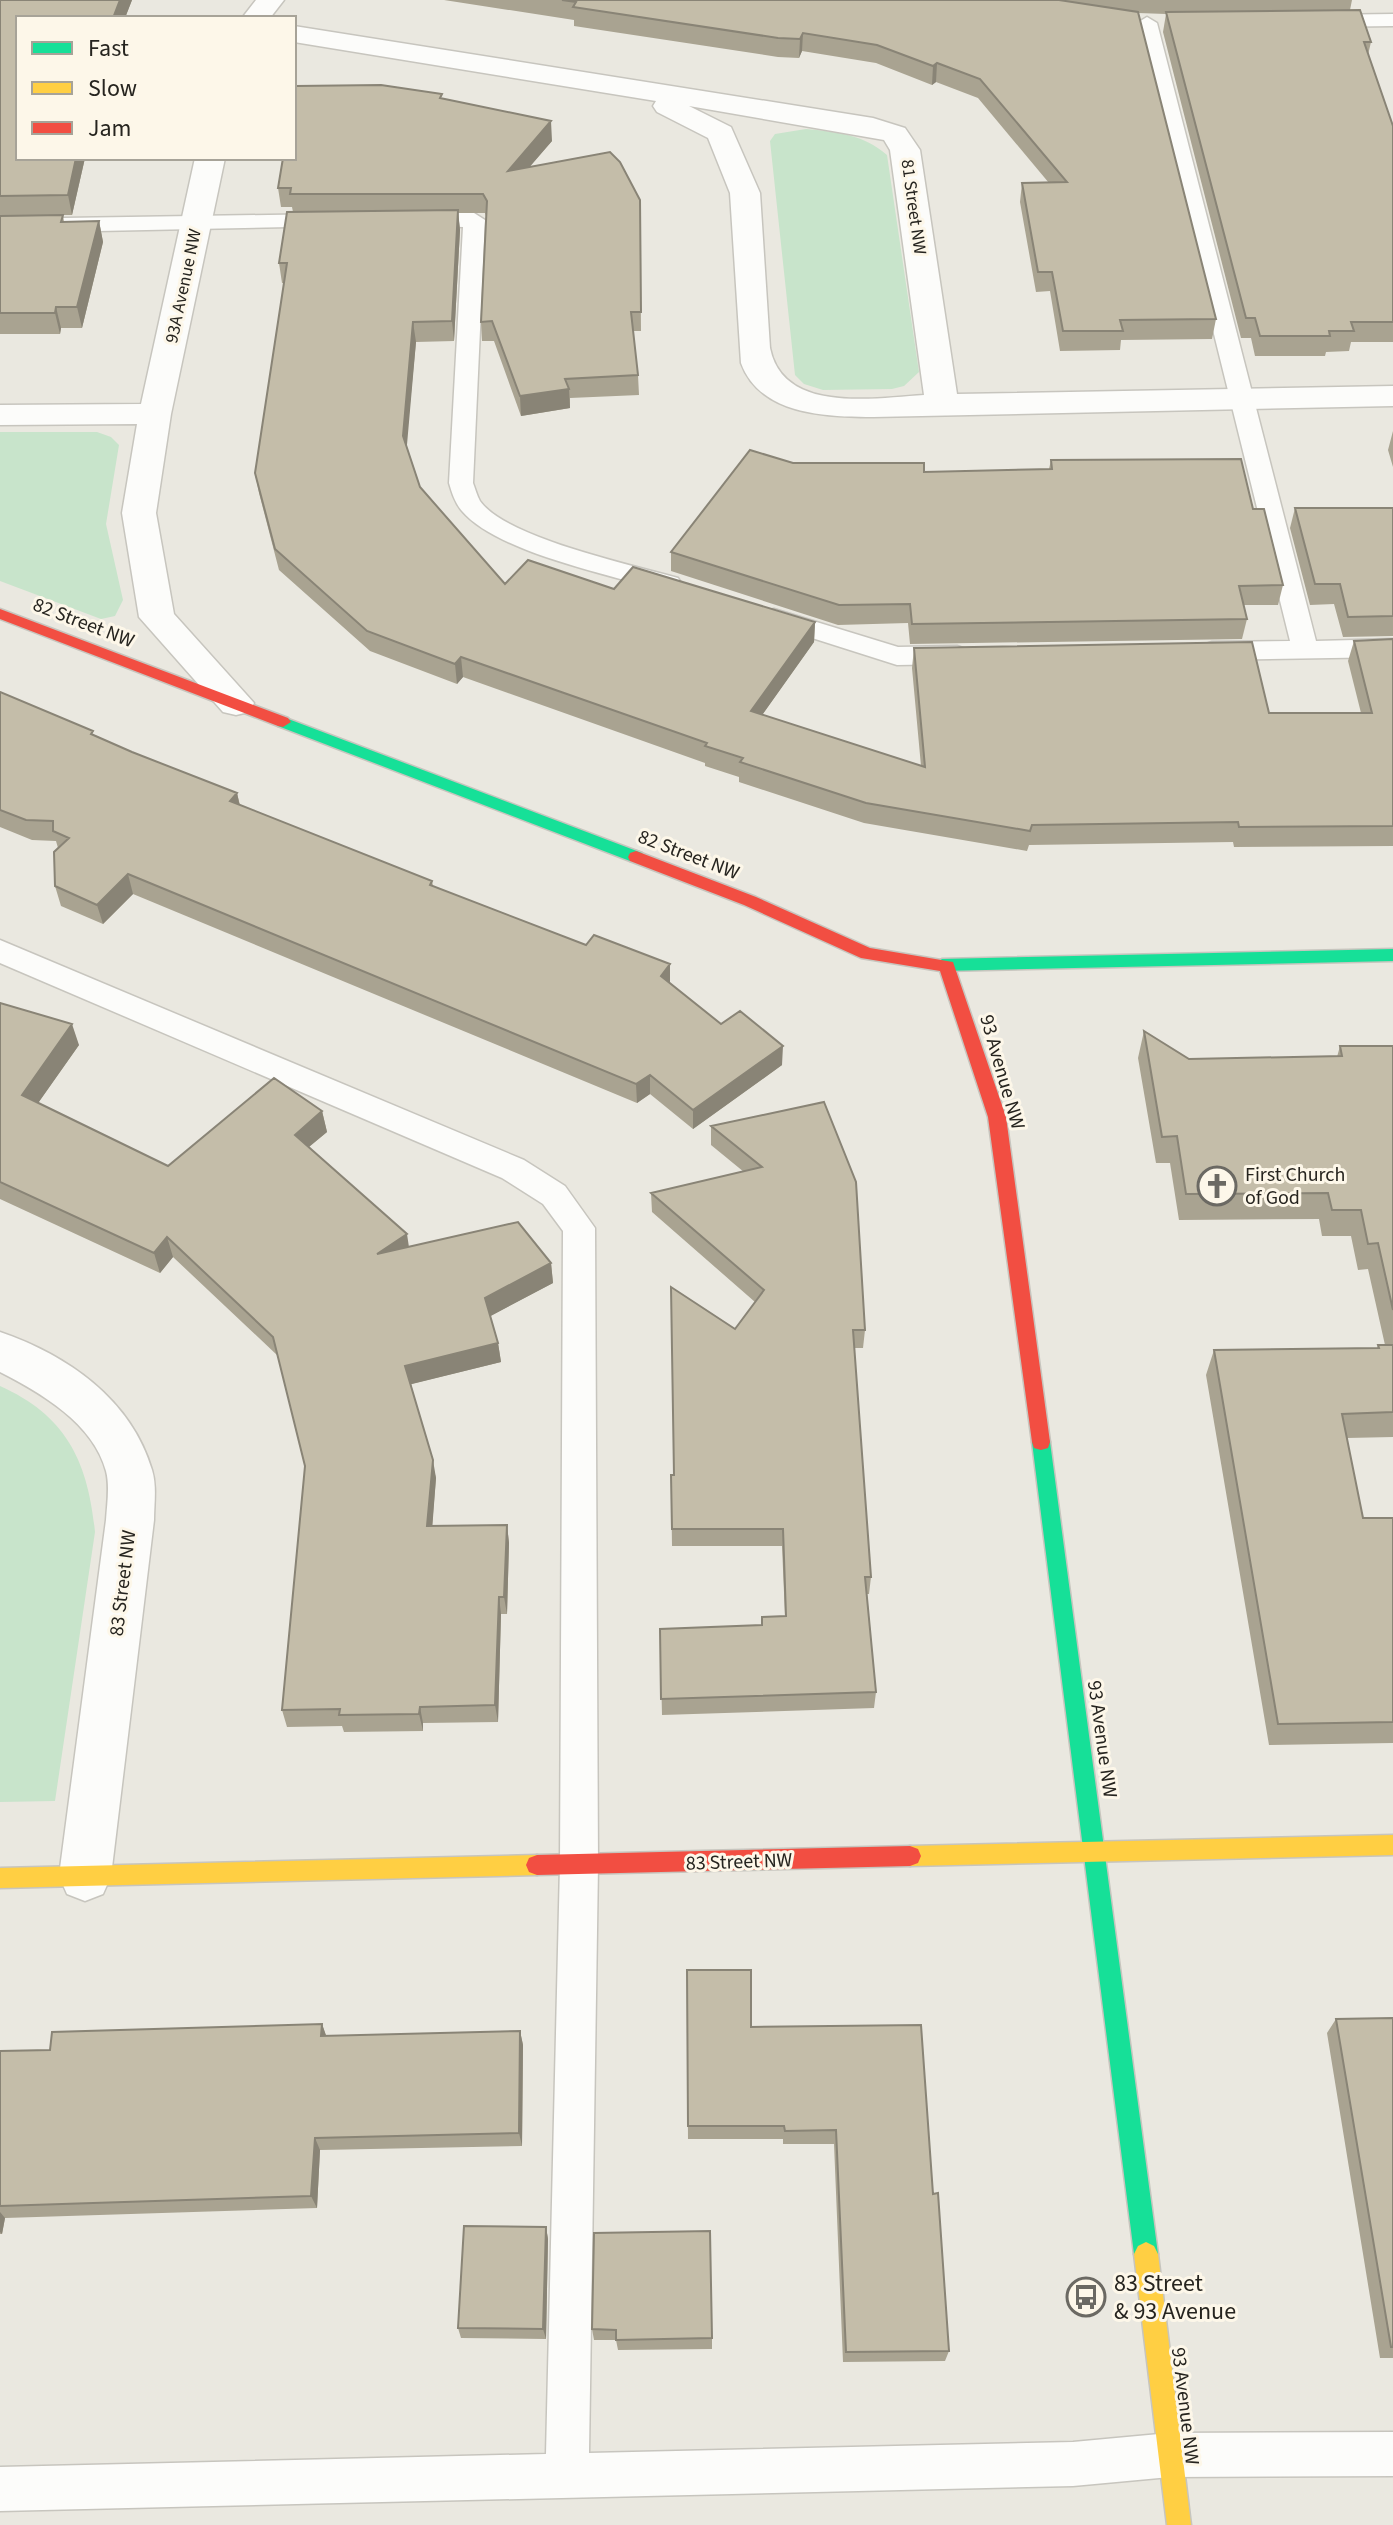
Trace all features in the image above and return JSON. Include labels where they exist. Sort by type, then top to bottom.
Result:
[{"type":"street","points":[[258,16],[270,0]]},
{"type":"street","name":"81 Street NW","points":[[296,34],[873,127],[895,134],[905,150],[942,404]]},
{"type":"street","name":"81 Street NW","points":[[631,88],[721,133],[745,193],[754,348],[759,369],[765,379],[789,396],[819,405],[1393,396]]},
{"type":"street","name":"93A Avenue NW","points":[[210,160],[155,414],[139,513],[157,617],[236,703]]},
{"type":"street","points":[[0,415],[155,414]]},
{"type":"street","name":"82 Street NW","points":[[0,614],[750,901],[867,954],[947,966],[1393,955]]},
{"type":"street","name":"93 Avenue NW","points":[[947,966],[997,1117],[1096,1850],[1179,2525]]},
{"type":"street","name":"83 Street NW","points":[[0,1351],[49,1374],[85,1400],[113,1433],[130,1472],[130,1520],[85,1876]]},
{"type":"street","name":"83 Street NW","points":[[0,1878],[1393,1845]]},
{"type":"lane","points":[[1298,21],[1393,20]]},
{"type":"lane","points":[[1147,22],[1305,650]]},
{"type":"lane","points":[[395,221],[474,220],[461,483],[470,505],[489,522],[517,536],[684,589]]},
{"type":"lane","points":[[0,226],[348,221]]},
{"type":"lane","points":[[745,608],[897,656],[975,655]]},
{"type":"lane","points":[[1195,652],[1393,648]]},
{"type":"lane","points":[[0,951],[513,1169],[554,1195],[579,1228],[579,1865],[567,2476]]},
{"type":"lane","points":[[0,2489],[1073,2464],[1170,2455],[1393,2454]]},
{"type":"green space","points":[[806,129],[859,138],[887,155],[919,372],[904,386],[892,389],[823,390],[804,384],[795,375],[770,141],[775,134]]},
{"type":"green space","points":[[0,432],[97,432],[111,437],[119,445],[106,524],[123,600],[115,616],[101,619],[0,581]]},
{"type":"green space","points":[[0,1386],[23,1398],[58,1427],[80,1463],[92,1507],[95,1532],[55,1801],[0,1802]]},
{"type":"building","points":[[0,0],[120,0],[114,16],[16,16],[16,160],[76,160],[68,195],[0,196]]},
{"type":"building","points":[[562,0],[1059,0],[1138,12],[1216,319],[1120,320],[1123,331],[1063,331],[1052,272],[1038,272],[1022,183],[1067,182],[980,79],[877,45],[803,33],[800,39],[778,38],[573,7],[576,2]]},
{"type":"building","points":[[1360,10],[1371,42],[1364,42],[1393,126],[1393,322],[1351,322],[1354,331],[1329,331],[1330,336],[1260,336],[1255,318],[1246,318],[1166,12]]},
{"type":"building","points":[[381,85],[442,94],[440,98],[551,121],[508,171],[610,152],[620,162],[640,200],[641,312],[631,312],[638,375],[565,379],[569,389],[520,396],[492,321],[481,322],[487,201],[483,194],[290,194],[291,188],[278,188],[283,160],[296,160],[296,86]]},
{"type":"building","points":[[458,210],[452,321],[413,322],[403,436],[420,487],[505,584],[528,560],[614,589],[633,567],[815,622],[751,711],[925,767],[914,648],[1252,642],[1269,713],[1372,713],[1354,641],[1393,639],[1393,826],[1239,827],[1238,822],[1032,825],[1030,831],[866,803],[740,762],[743,758],[705,746],[707,743],[461,657],[455,664],[367,631],[275,549],[255,473],[287,263],[279,263],[287,212]]},
{"type":"building","points":[[63,215],[61,222],[99,221],[77,307],[56,307],[55,313],[0,313],[0,216]]},
{"type":"building","points":[[750,450],[793,463],[924,463],[924,472],[1052,469],[1051,460],[1241,459],[1253,509],[1264,509],[1283,585],[1239,586],[1247,619],[912,624],[910,604],[839,605],[671,552]]},
{"type":"building","points":[[1295,508],[1393,508],[1393,616],[1348,617],[1340,584],[1315,584]]},
{"type":"building","points":[[0,692],[93,731],[91,734],[132,752],[237,793],[230,801],[432,881],[430,885],[586,945],[594,935],[670,964],[661,976],[721,1024],[740,1011],[783,1046],[693,1110],[650,1075],[636,1084],[128,874],[97,905],[55,886],[54,852],[69,838],[53,831],[53,821],[26,820],[0,810]]},
{"type":"building","points":[[0,1003],[72,1024],[22,1095],[168,1166],[274,1078],[322,1111],[295,1135],[407,1234],[377,1254],[518,1222],[551,1263],[485,1298],[498,1343],[405,1366],[433,1460],[427,1526],[507,1525],[504,1597],[499,1597],[495,1705],[420,1707],[419,1714],[339,1715],[340,1709],[282,1710],[305,1466],[273,1337],[167,1237],[154,1253],[0,1182]]},
{"type":"building","name":"First Church of God","points":[[1144,1031],[1189,1059],[1342,1056],[1340,1046],[1393,1046],[1393,1310],[1378,1243],[1368,1244],[1361,1210],[1332,1210],[1328,1193],[1186,1194],[1177,1136],[1162,1137]]},
{"type":"building","points":[[824,1102],[856,1182],[865,1330],[853,1330],[871,1577],[865,1577],[876,1692],[661,1699],[660,1629],[762,1625],[762,1617],[786,1616],[783,1529],[672,1529],[671,1287],[735,1329],[764,1290],[651,1193],[762,1167],[711,1126]]},
{"type":"building","points":[[1378,1345],[1393,1345],[1393,1412],[1342,1414],[1363,1518],[1393,1518],[1393,1722],[1278,1724],[1214,1350],[1379,1348]]},
{"type":"building","points":[[687,1970],[751,1970],[751,2027],[921,2025],[933,2194],[938,2193],[949,2351],[846,2352],[836,2130],[785,2131],[784,2126],[688,2126]]},
{"type":"building","points":[[1393,2018],[1393,2347],[1391,2347],[1336,2019]]},
{"type":"building","points":[[322,2024],[321,2036],[520,2031],[519,2133],[315,2138],[311,2196],[0,2206],[0,2051],[50,2050],[52,2032]]},
{"type":"building","points":[[464,2226],[546,2227],[543,2329],[458,2328]]},
{"type":"building","points":[[710,2231],[712,2338],[616,2340],[616,2330],[592,2329],[594,2233]]},
{"type":"traffic: fast","points":[[283,722],[636,857]]},
{"type":"traffic: fast","points":[[942,965],[1393,955]]},
{"type":"traffic: fast","points":[[1041,1442],[1146,2254]]},
{"type":"traffic: slow","points":[[910,1856],[1393,1845]]},
{"type":"traffic: slow","points":[[0,1878],[537,1865]]},
{"type":"traffic: slow","points":[[1146,2254],[1179,2525]]},
{"type":"traffic: jam","points":[[0,614],[283,722]]},
{"type":"traffic: jam","points":[[636,857],[750,901],[867,954],[942,965]]},
{"type":"traffic: jam","points":[[947,966],[997,1117],[1041,1442]]},
{"type":"traffic: jam","points":[[537,1865],[910,1856]]},
{"type":"place","name":"First Church of God","points":[[1217,1186]]},
{"type":"place","name":"83 Street & 93 Avenue","points":[[1086,2297]]}]
